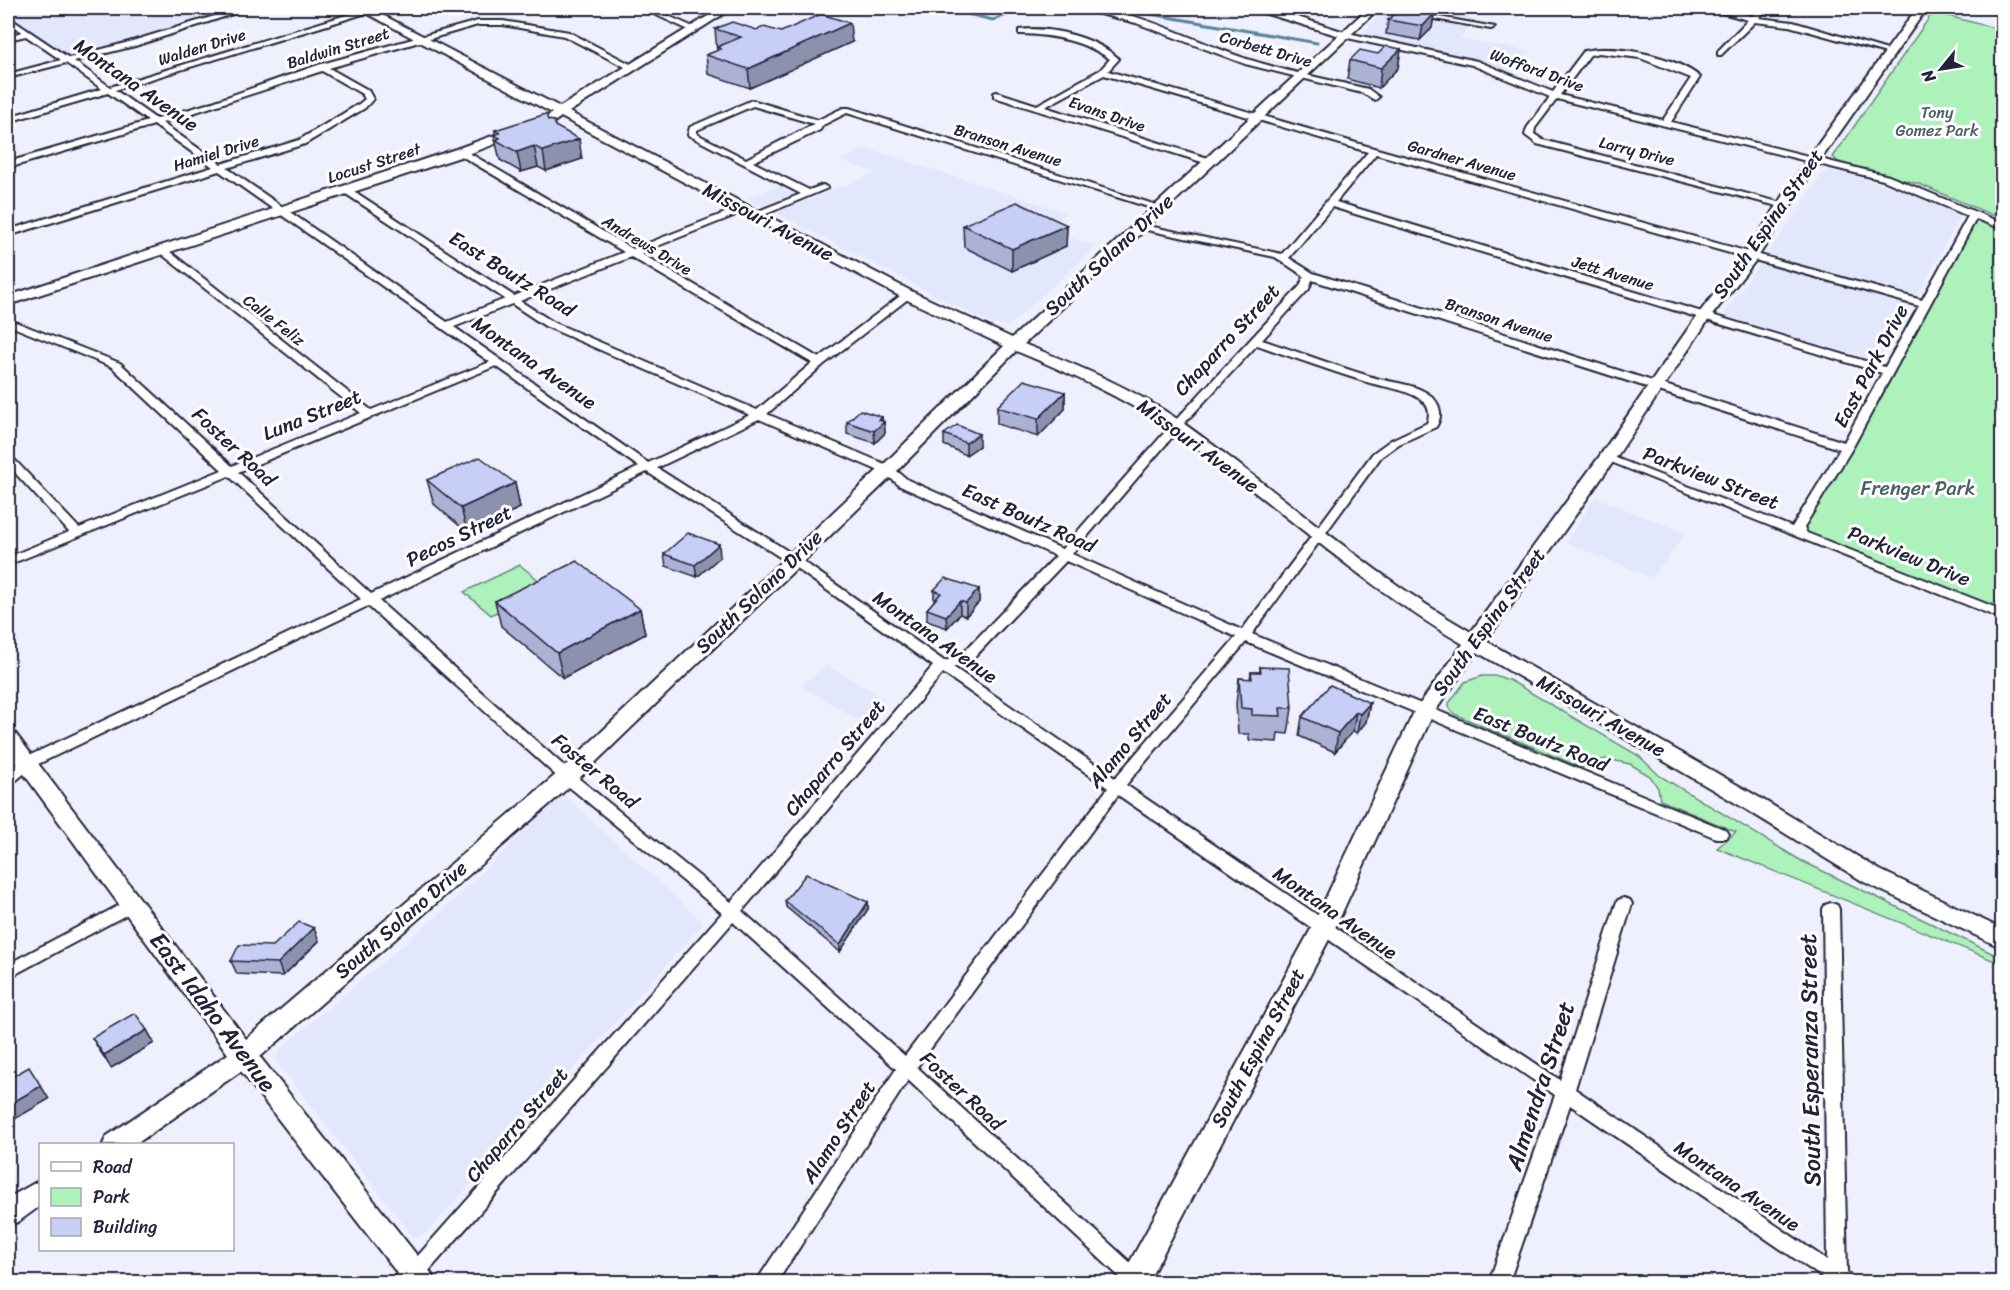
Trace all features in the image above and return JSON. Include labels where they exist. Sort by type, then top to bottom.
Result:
[{"type":"street","points":[[8,76],[132,44],[248,8]]},
{"type":"street","points":[[645,8],[694,29]]},
{"type":"street","name":"Locust Street","points":[[8,301],[461,152],[548,120],[728,8]]},
{"type":"street","name":"Corbett Drive","points":[[1080,8],[1153,24],[1231,57],[1365,91],[1375,98]]},
{"type":"street","name":"Wofford Drive","points":[[1251,8],[1288,16],[1346,35],[1466,61],[1555,96],[1886,178],[2002,226]]},
{"type":"street","points":[[1376,8],[1491,27]]},
{"type":"street","name":"South Solano Drive","points":[[117,1143],[244,1056],[567,777],[888,470],[1014,345],[1208,161],[1260,117],[1300,76],[1376,8]]},
{"type":"street","points":[[1714,8],[1753,19],[1790,24],[1890,52]]},
{"type":"street","points":[[1720,53],[1764,8]]},
{"type":"street","name":"South Espina Street","points":[[1135,1282],[1323,928],[1424,712],[1607,458],[1628,424],[1704,316],[1751,256],[1813,161],[1922,8]]},
{"type":"street","name":"Missouri Avenue","points":[[366,9],[908,295],[1014,345],[1100,381],[1176,426],[1390,589],[1474,644],[1747,800],[1872,876],[2002,939]]},
{"type":"street","name":"Walden Drive","points":[[8,120],[110,91],[366,9]]},
{"type":"street","name":"Montana Avenue","points":[[8,19],[647,467],[793,560],[941,666],[1840,1281]]},
{"type":"street","name":"Baldwin Street","points":[[155,123],[219,104],[321,67],[478,23],[498,22],[566,34],[632,67]]},
{"type":"street","points":[[1022,32],[1040,32],[1100,47],[1115,58],[1103,72],[1039,107]]},
{"type":"street","points":[[8,38],[27,33]]},
{"type":"street","points":[[1555,96],[1587,53],[1599,49],[1618,50],[1696,77],[1665,124]]},
{"type":"street","name":"Hamiel Drive","points":[[8,233],[305,141],[367,101],[368,96],[365,92],[321,67]]},
{"type":"street","name":"Gardner Avenue","points":[[1103,72],[1374,151],[1925,304]]},
{"type":"street","name":"Evans Drive","points":[[997,95],[1208,161]]},
{"type":"street","name":"Larry Drive","points":[[1555,96],[1531,128],[1529,135],[1540,142],[1785,205]]},
{"type":"street","points":[[746,162],[817,128],[819,123],[752,102],[693,129],[692,135],[809,194]]},
{"type":"street","name":"Branson Avenue","points":[[819,123],[846,110],[1161,208]]},
{"type":"street","points":[[8,165],[155,123]]},
{"type":"street","name":"Chaparro Street","points":[[1284,258],[1374,151]]},
{"type":"street","name":"Andrews Drive","points":[[461,152],[819,363]]},
{"type":"street","points":[[756,215],[823,188]]},
{"type":"street","name":"East Boutz Road","points":[[346,190],[549,324],[888,470],[904,483],[1244,636],[1722,834]]},
{"type":"street","name":"Jett Avenue","points":[[1329,203],[1888,371]]},
{"type":"street","points":[[447,326],[744,209]]},
{"type":"street","name":"East Park Drive","points":[[1801,534],[1798,527],[1847,447],[1974,214]]},
{"type":"street","name":"Branson Avenue","points":[[1142,226],[1268,252],[1284,258],[1309,275],[1847,447]]},
{"type":"street","name":"Calle Feliz","points":[[162,250],[368,413]]},
{"type":"street","name":"Chaparro Street","points":[[412,1280],[732,912],[941,666],[964,660],[1064,555],[1176,426],[1305,287],[1309,275]]},
{"type":"street","name":"Pecos Street","points":[[8,779],[27,763],[758,415],[819,363],[908,295]]},
{"type":"street","name":"Foster Road","points":[[8,321],[116,365],[370,600],[567,777],[732,912],[906,1068],[1135,1282]]},
{"type":"street","name":"Alamo Street","points":[[766,1282],[906,1068],[1117,786],[1244,636],[1377,455],[1395,442],[1432,425],[1435,420],[1434,407],[1423,396],[1413,391],[1370,380],[1256,341]]},
{"type":"street","name":"Luna Street","points":[[8,561],[498,362]]},
{"type":"street","name":"Parkview Street","points":[[1607,458],[1801,534]]},
{"type":"street","points":[[8,459],[76,532]]},
{"type":"street","name":"Parkview Drive","points":[[1801,534],[2002,615]]},
{"type":"street","name":"East Idaho Avenue","points":[[8,738],[412,1280]]},
{"type":"street","points":[[8,972],[133,904]]},
{"type":"street","name":"Almendra Street","points":[[1498,1282],[1554,1127],[1563,1092],[1624,904]]},
{"type":"street","name":"South Esperanza Street","points":[[1831,909],[1840,1281]]},
{"type":"street","points":[[8,1213],[39,1193]]},
{"type":"shaded area","points":[[8,8],[238,8],[74,57],[69,56],[8,14]]},
{"type":"shaded area","points":[[1387,8],[1479,8],[1469,20],[1474,21],[1460,39],[1530,51],[1512,72],[1453,54],[1360,35]]},
{"type":"shaded area","points":[[866,148],[1068,213],[1045,229],[1097,246],[1016,320],[1008,325],[992,325],[778,214],[780,211],[876,173],[841,161]]},
{"type":"shaded area","points":[[1827,171],[1846,173],[1898,189],[1961,216],[1918,294],[1910,295],[1768,254],[1822,174]]},
{"type":"shaded area","points":[[781,185],[798,193],[765,205],[758,205],[746,198]]},
{"type":"shaded area","points":[[1762,264],[1906,305],[1910,309],[1879,361],[1726,317],[1725,312]]},
{"type":"shaded area","points":[[1595,497],[1686,533],[1652,578],[1566,543]]},
{"type":"shaded area","points":[[828,665],[885,699],[858,720],[800,685]]},
{"type":"shaded area","points":[[563,794],[704,923],[427,1233],[414,1238],[275,1060],[280,1049],[437,916]]},
{"type":"green space","name":"Tony Gomez Park","points":[[1933,12],[2002,30],[2002,216],[1999,218],[1919,184],[1838,162],[1833,157]]},
{"type":"green space","name":"Frenger Park","points":[[1974,214],[2002,226],[2002,615],[1801,534],[1798,527]]},
{"type":"green space","points":[[520,565],[547,587],[491,615],[464,592]]},
{"type":"green space","points":[[1482,676],[1498,676],[1511,681],[1639,756],[1660,776],[1800,860],[2002,958],[2002,964],[1717,848],[1736,832],[1660,800],[1658,788],[1650,776],[1630,764],[1607,759],[1592,762],[1582,768],[1454,714],[1449,703],[1465,682]]},
{"type":"building","points":[[1401,8],[1434,14],[1423,26],[1388,20]]},
{"type":"building","points":[[821,14],[850,23],[748,69],[706,55],[721,49],[717,47],[741,37],[715,29],[732,22],[757,30],[764,27],[781,32]]},
{"type":"building","points":[[1386,46],[1401,49],[1381,68],[1350,60],[1360,50],[1378,54]]},
{"type":"building","points":[[546,114],[548,120],[554,121],[555,126],[579,139],[543,151],[534,146],[517,152],[496,140],[500,138],[494,135],[500,133],[495,130]]},
{"type":"building","points":[[1017,202],[1067,225],[1012,249],[963,225]]},
{"type":"building","points":[[1024,380],[1065,392],[1038,419],[997,407]]},
{"type":"building","points":[[860,410],[882,417],[879,420],[884,422],[874,431],[847,422]]},
{"type":"building","points":[[957,425],[979,434],[966,443],[944,434]]},
{"type":"building","points":[[480,457],[515,483],[461,508],[427,480]]},
{"type":"building","points":[[688,533],[719,544],[695,565],[664,554]]},
{"type":"building","points":[[577,561],[640,609],[557,653],[495,601]]},
{"type":"building","points":[[945,578],[979,589],[966,603],[960,601],[946,616],[927,609],[941,593],[934,590]]},
{"type":"building","points":[[1260,667],[1289,668],[1292,708],[1280,708],[1281,716],[1252,715],[1252,709],[1241,708],[1239,678],[1252,679],[1251,672],[1261,672]]},
{"type":"building","points":[[1330,685],[1370,703],[1360,714],[1356,712],[1338,733],[1302,717]]},
{"type":"building","points":[[806,874],[868,902],[840,945],[785,901]]},
{"type":"building","points":[[299,922],[314,928],[278,963],[231,961],[239,945],[273,946]]},
{"type":"building","points":[[135,1013],[147,1030],[104,1055],[92,1038]]},
{"type":"building","points":[[29,1067],[41,1086],[8,1105],[8,1079]]},
{"type":"waterway","points":[[942,8],[993,20],[1025,8]]},
{"type":"waterway","points":[[1116,8],[1317,43]]}]
